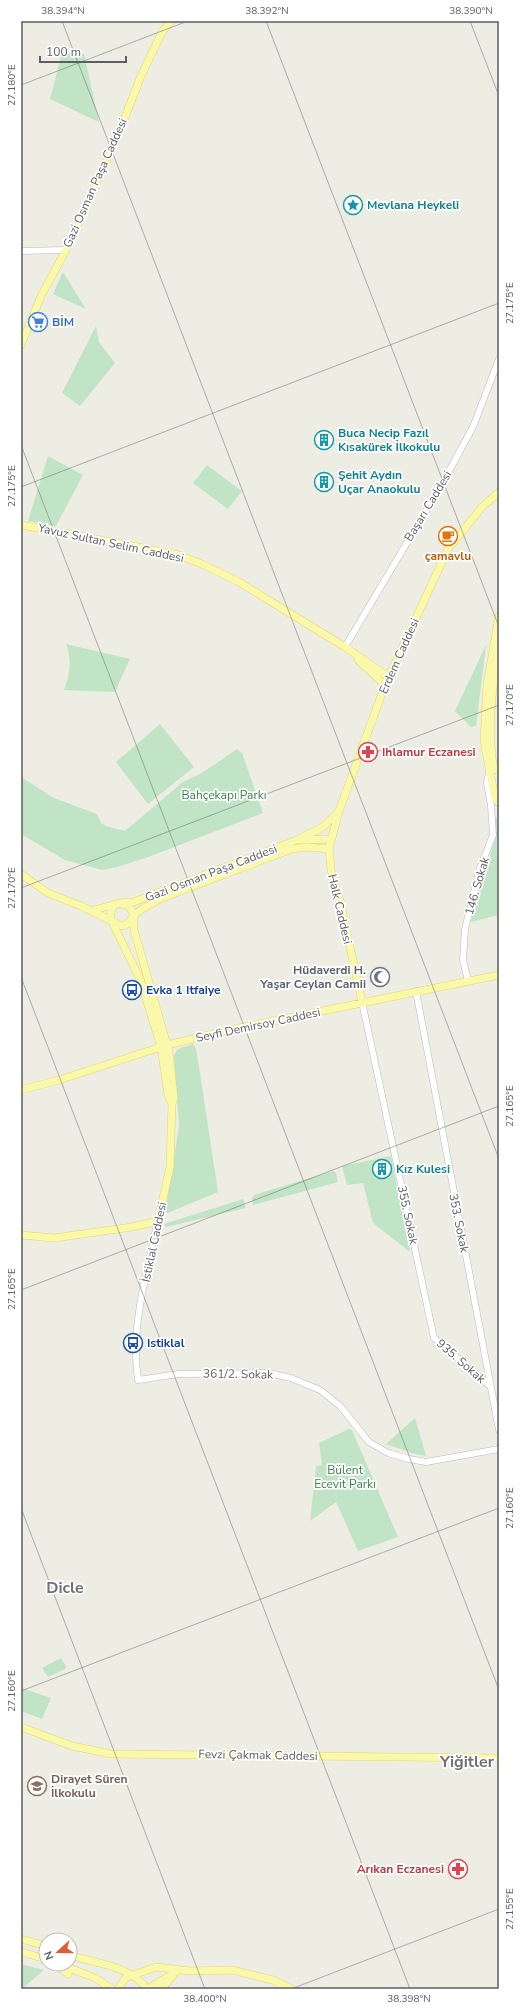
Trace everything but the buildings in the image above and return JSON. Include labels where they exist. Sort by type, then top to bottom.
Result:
[{"type":"main road","name":"Gazi Osman Paşa Caddesi","points":[[21,345],[42,294],[66,250],[118,135],[141,76],[162,32],[171,21]]},
{"type":"main road","name":"Erdem Caddesi","points":[[332,839],[339,811],[385,685],[390,678],[448,549],[482,507],[499,492]]},
{"type":"main road","name":"Yavuz Sultan Selim Caddesi","points":[[21,525],[180,555],[239,582],[345,647],[390,678]]},
{"type":"main road","points":[[499,616],[487,684],[484,742],[495,798],[499,803]]},
{"type":"main road","points":[[499,643],[493,686],[490,743],[499,803]]},
{"type":"main road","name":"Yavuz Sultan Selim Caddesi","points":[[345,647],[385,685]]},
{"type":"main road","points":[[297,840],[323,827],[339,811]]},
{"type":"main road","name":"Gazi Osman Paşa Caddesi","points":[[91,911],[119,903],[134,902],[149,897],[297,840],[332,839]]},
{"type":"main road","name":"Halk Caddesi","points":[[332,839],[329,849],[331,870],[340,901],[362,1002]]},
{"type":"main road","name":"Gazi Osman Paşa Caddesi","points":[[133,916],[162,898],[292,849],[307,847],[329,849]]},
{"type":"main road","points":[[21,874],[48,893],[122,926],[129,923],[133,916],[129,906],[119,903],[111,911],[112,921]]},
{"type":"main road","name":"İstiklal Caddesi","points":[[133,916],[134,930],[164,1046],[168,1095],[172,1104],[170,1167],[158,1221]]},
{"type":"main road","name":"İstiklal Caddesi","points":[[112,921],[140,978],[164,1046]]},
{"type":"main road","name":"Seyfi Demirsoy Caddesi","points":[[21,1090],[164,1046],[234,1029],[499,975]]},
{"type":"main road","points":[[21,1235],[54,1238],[132,1227],[158,1221]]},
{"type":"main road","name":"Fevzi Çakmak Caddesi","points":[[21,1727],[72,1746],[111,1754],[499,1758]]},
{"type":"main road","points":[[21,1939],[38,1944]]},
{"type":"main road","points":[[21,1952],[38,1957]]},
{"type":"main road","points":[[78,1956],[134,1975],[147,1989],[179,1970]]},
{"type":"main road","points":[[119,1989],[122,1981],[134,1975],[156,1968],[179,1970],[232,1970],[273,1980],[292,1989]]},
{"type":"main road","points":[[161,1989],[179,1970]]},
{"type":"main road","points":[[78,1971],[95,1978],[112,1989]]},
{"type":"street","points":[[21,251],[66,250]]},
{"type":"street","name":"Başarı Caddesi","points":[[345,647],[443,482],[469,434],[487,393],[499,359]]},
{"type":"street","name":"146. Sokak","points":[[468,981],[463,960],[465,928],[480,868],[493,835],[491,806],[487,783],[489,769]]},
{"type":"street","name":"353. Sokak","points":[[416,991],[499,1430]]},
{"type":"street","name":"355. Sokak","points":[[362,1002],[433,1335]]},
{"type":"street","name":"İstiklal Caddesi","points":[[138,1380],[135,1360],[137,1330],[158,1221]]},
{"type":"street","name":"935. Sokak","points":[[433,1335],[434,1338],[490,1386]]},
{"type":"street","name":"361/2. Sokak","points":[[138,1380],[179,1374],[269,1373],[291,1378],[320,1390],[340,1406],[369,1442],[388,1453],[426,1462],[499,1449]]},
{"type":"green space","points":[[62,53],[84,54],[99,122],[50,99]]},
{"type":"green space","points":[[63,272],[86,309],[53,294]]},
{"type":"green space","points":[[96,326],[99,342],[115,363],[80,406],[62,393]]},
{"type":"green space","points":[[48,456],[83,475],[56,526],[28,521]]},
{"type":"green space","points":[[207,465],[242,491],[228,509],[193,483]]},
{"type":"green space","points":[[66,644],[130,659],[115,692],[64,690],[70,667]]},
{"type":"green space","points":[[486,645],[476,726],[471,727],[455,711]]},
{"type":"green space","points":[[160,724],[194,767],[148,804],[116,762]]},
{"type":"green space","name":"Bahçekapı Parkı","points":[[237,749],[242,753],[263,813],[148,857],[102,870],[65,860],[21,834],[21,777],[54,798],[97,814],[101,823],[106,826],[125,831],[183,782],[202,773]]},
{"type":"green space","points":[[494,816],[497,818],[499,915],[471,922],[475,899],[496,837]]},
{"type":"green space","points":[[193,1044],[196,1049],[218,1192],[165,1214],[179,1126],[174,1056],[179,1049]]},
{"type":"green space","points":[[391,1156],[410,1252],[373,1223],[363,1183],[347,1185],[342,1166]]},
{"type":"green space","points":[[333,1171],[336,1173],[338,1182],[253,1205],[252,1199],[254,1195]]},
{"type":"green space","points":[[243,1199],[246,1208],[166,1227],[164,1224]]},
{"type":"green space","points":[[415,1418],[426,1456],[415,1454],[386,1444]]},
{"type":"green space","name":"Bülent Ecevit Parkı","points":[[349,1429],[352,1430],[398,1537],[358,1551],[336,1502],[310,1521],[316,1466],[322,1465],[319,1443]]},
{"type":"green space","points":[[61,1658],[67,1668],[48,1677],[42,1668]]},
{"type":"green space","points":[[21,1688],[51,1698],[42,1719],[21,1711]]},
{"type":"green space","points":[[21,1964],[38,1968],[38,1972],[42,1972],[22,1989]]},
{"type":"place","name":"Mevlana Heykeli","points":[[353,205]]},
{"type":"place","name":"BİM","points":[[38,322]]},
{"type":"place","name":"Buca Necip Fazıl Kısakürek İlkokulu","points":[[324,440]]},
{"type":"place","name":"Şehit Aydın Uçar Anaokulu","points":[[324,482]]},
{"type":"place","name":"çamavlu","points":[[448,536]]},
{"type":"place","name":"Ihlamur Eczanesi","points":[[368,752]]},
{"type":"place","name":"Hüdaverdi H. Yaşar Ceylan Camii","points":[[380,977]]},
{"type":"place","name":"Evka 1 Itfaiye","points":[[132,990]]},
{"type":"place","name":"Kız Kulesi","points":[[382,1169]]},
{"type":"place","name":"Istiklal","points":[[133,1343]]},
{"type":"place","name":"Dirayet Süren İlkokulu","points":[[37,1786]]},
{"type":"place","name":"Arıkan Eczanesi","points":[[458,1869]]},
{"type":"district","name":"Dicle","points":[[65,1587]]},
{"type":"district","name":"Yiğitler","points":[[467,1761]]}]
